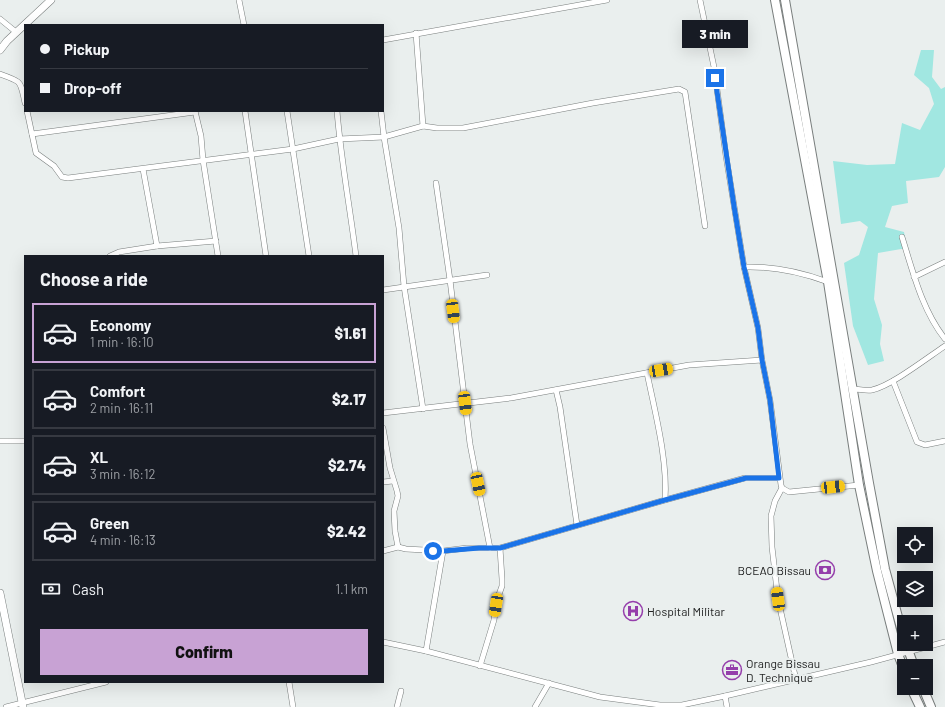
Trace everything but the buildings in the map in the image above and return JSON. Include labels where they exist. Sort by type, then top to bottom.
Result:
[{"type":"main road","points":[[775,0],[828,282],[859,485],[877,571],[900,659]]},
{"type":"main road","points":[[785,0],[869,483],[885,568],[898,615]]},
{"type":"main road","points":[[914,695],[920,707]]},
{"type":"main road","points":[[926,695],[931,707]]},
{"type":"street","points":[[25,24],[51,0]]},
{"type":"street","points":[[238,0],[244,24]]},
{"type":"street","points":[[384,40],[607,0]]},
{"type":"street","points":[[700,0],[714,68],[726,156],[744,267],[758,328],[762,360],[770,400],[779,478],[782,488],[789,492],[859,485]]},
{"type":"street","points":[[0,19],[16,32]]},
{"type":"street","points":[[0,50],[24,25]]},
{"type":"street","points":[[416,33],[423,126]]},
{"type":"street","points":[[0,74],[19,82],[24,96]]},
{"type":"street","points":[[27,112],[37,155],[54,166],[64,178],[293,148],[339,139],[384,137],[423,126],[437,128],[462,128],[593,103],[679,89],[686,92],[705,226]]},
{"type":"street","points":[[32,134],[195,112],[201,136],[203,160],[218,255]]},
{"type":"street","points":[[245,112],[266,255]]},
{"type":"street","points":[[287,112],[309,255]]},
{"type":"street","points":[[337,112],[339,139],[356,255]]},
{"type":"street","points":[[381,112],[399,228],[404,286],[423,409]]},
{"type":"street","points":[[143,168],[157,246]]},
{"type":"street","points":[[436,183],[475,472],[490,548]]},
{"type":"street","points":[[902,237],[914,276],[931,317],[945,339]]},
{"type":"street","points":[[112,255],[119,252],[157,246],[216,241]]},
{"type":"street","points":[[914,276],[945,262]]},
{"type":"street","points":[[744,267],[758,266],[785,270],[828,282]]},
{"type":"street","points":[[384,290],[487,275]]},
{"type":"street","points":[[853,389],[873,390],[893,381],[945,346]]},
{"type":"street","points":[[384,413],[511,398],[689,365],[762,360]]},
{"type":"street","points":[[647,373],[660,437],[666,485],[665,500]]},
{"type":"street","points":[[893,381],[917,442],[925,445],[945,441]]},
{"type":"street","points":[[556,390],[560,407],[577,525]]},
{"type":"street","points":[[384,433],[398,496],[394,511],[395,531],[398,547]]},
{"type":"street","points":[[0,441],[24,441]]},
{"type":"street","points":[[384,551],[398,547],[406,549],[443,551],[467,548],[500,548],[746,478],[779,478]]},
{"type":"street","points":[[384,482],[394,481]]},
{"type":"street","points":[[782,488],[775,501],[771,516],[772,547],[778,599],[796,680]]},
{"type":"street","points":[[480,666],[494,620],[497,600],[502,586],[500,548]]},
{"type":"street","points":[[426,651],[443,551]]},
{"type":"street","points":[[0,593],[2,611],[23,705]]},
{"type":"street","points":[[384,642],[426,651],[600,697],[660,706],[682,704],[725,696],[796,680],[871,662],[898,654],[902,651]]},
{"type":"street","points":[[933,644],[945,642]]},
{"type":"street","points":[[80,683],[82,688]]},
{"type":"street","points":[[6,707],[23,705],[102,683]]},
{"type":"street","points":[[289,683],[293,707]]},
{"type":"street","points":[[535,707],[549,683]]},
{"type":"street","points":[[397,707],[401,691]]},
{"type":"street","points":[[725,696],[727,707]]},
{"type":"shaded area","points":[[921,50],[934,50],[932,77],[941,89],[945,87],[945,167],[939,177],[906,181],[908,203],[892,206],[885,227],[904,232],[907,248],[878,253],[874,299],[882,325],[880,344],[884,361],[868,365],[853,326],[844,263],[859,255],[868,227],[860,221],[841,224],[833,161],[867,165],[895,164],[902,123],[920,130],[934,104],[929,88],[914,75]]},
{"type":"place","name":"BCEAO Bissau","points":[[825,570]]},
{"type":"place","name":"Hospital Militar","points":[[633,611]]},
{"type":"place","name":"Orange Bissau D. Technique","points":[[732,670]]},
{"type":"route","points":[[433,551],[467,548],[500,548],[746,478],[779,478],[770,400],[762,360],[758,328],[744,267],[715,78]]}]
